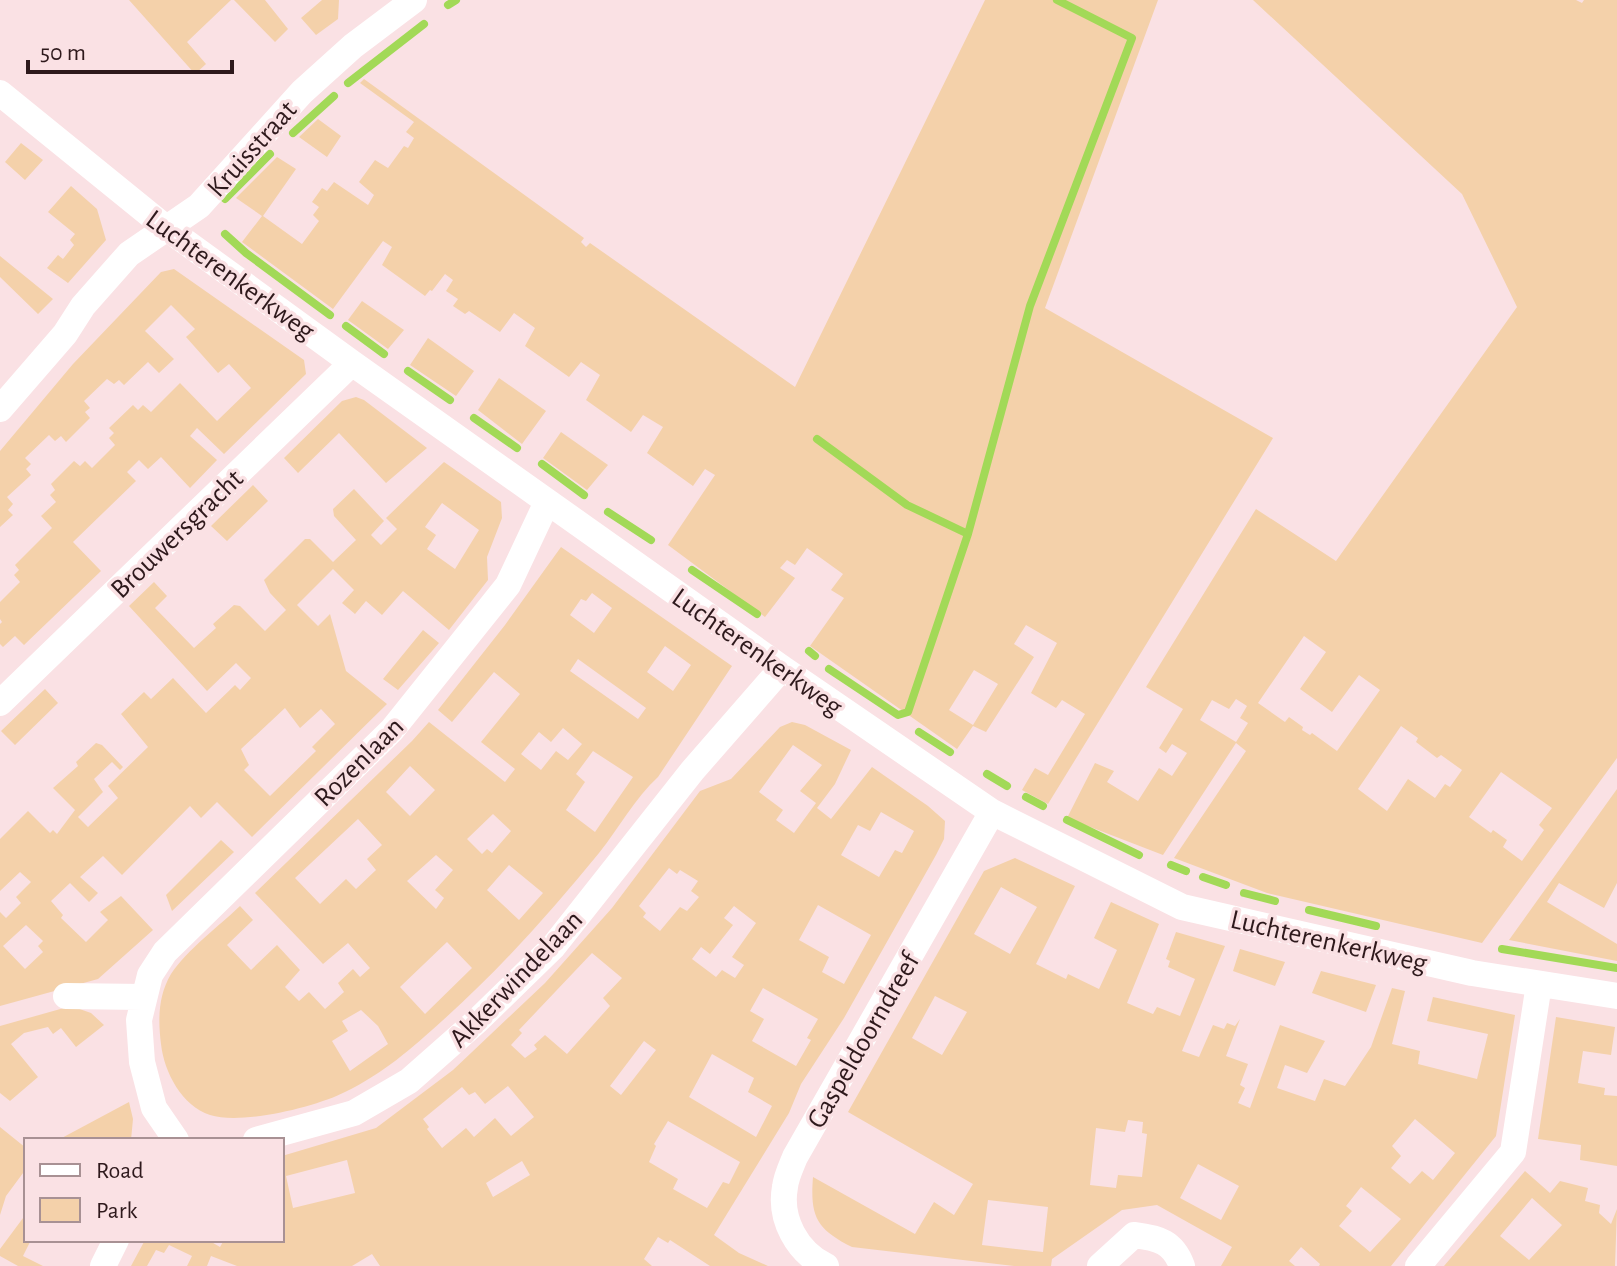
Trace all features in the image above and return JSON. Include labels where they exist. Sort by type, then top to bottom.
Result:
[{"type":"street","name":"Kruisstraat","points":[[0,409],[129,254],[199,206],[302,92],[353,46],[414,0]]},
{"type":"street","name":"Luchterenkerkweg","points":[[0,93],[165,227],[352,363],[782,668],[992,812],[1182,907],[1472,973],[1617,996]]},
{"type":"street","name":"Brouwersgracht","points":[[0,703],[352,363]]},
{"type":"street","name":"Rozenlaan","points":[[175,1138],[154,1108],[142,1062],[139,1020],[150,975],[165,952],[392,730],[508,585],[547,502]]},
{"type":"street","name":"Akkerwindelaan","points":[[263,1138],[354,1113],[409,1081],[477,1021],[553,947],[693,770],[782,668]]},
{"type":"street","name":"Gaspeldoorndreef","points":[[826,1266],[798,1245],[787,1222],[784,1189],[795,1157],[992,812]]},
{"type":"street","points":[[1418,1266],[1513,1152],[1539,984]]},
{"type":"street","points":[[66,996],[143,997]]},
{"type":"street","points":[[1100,1266],[1134,1235],[1158,1238],[1176,1250],[1182,1266]]},
{"type":"street","points":[[103,1266],[115,1242]]},
{"type":"green space","points":[[129,0],[231,0],[187,42],[206,64],[195,74]]},
{"type":"green space","points":[[234,0],[265,0],[288,29],[275,42]]},
{"type":"green space","points":[[322,0],[339,0],[338,19],[316,35],[301,18]]},
{"type":"green space","points":[[985,0],[1158,0],[1045,308],[1273,438],[1048,804],[1022,790],[1035,768],[1048,775],[1085,714],[1062,700],[1056,708],[1031,693],[1057,643],[1026,625],[1014,644],[1034,657],[986,732],[973,726],[957,749],[810,646],[844,598],[831,590],[843,574],[807,548],[795,565],[787,560],[780,568],[795,578],[765,617],[668,545],[715,475],[705,469],[693,486],[647,453],[663,427],[643,415],[631,432],[586,400],[600,375],[581,362],[569,377],[525,346],[535,328],[514,313],[500,332],[469,311],[465,314],[453,306],[458,299],[446,291],[453,280],[445,274],[425,296],[382,265],[392,247],[383,241],[333,309],[242,242],[262,216],[236,198],[277,157],[296,169],[263,216],[302,244],[319,221],[313,215],[319,207],[312,202],[322,188],[327,191],[334,182],[368,205],[374,195],[359,182],[375,160],[388,168],[404,146],[408,148],[414,138],[406,132],[414,122],[360,83],[364,79],[584,238],[581,242],[586,247],[590,243],[795,387]],"holes":[[[974,670],[998,684],[973,725],[949,710]]]},
{"type":"green space","points":[[1253,0],[1576,0],[1582,3],[1584,0],[1617,0],[1617,758],[1482,943],[1267,893],[1174,858],[1246,751],[1236,743],[1163,855],[1067,818],[1095,763],[1114,771],[1107,782],[1138,801],[1159,768],[1172,776],[1187,753],[1172,744],[1166,753],[1159,748],[1183,709],[1146,687],[1256,509],[1336,561],[1517,307],[1462,194]],"holes":[[[1304,636],[1326,652],[1300,689],[1332,712],[1359,675],[1380,690],[1337,751],[1312,733],[1310,735],[1302,730],[1303,727],[1289,717],[1285,722],[1258,703]],[[1236,699],[1247,706],[1240,718],[1248,723],[1236,742],[1200,720],[1212,700],[1229,709]],[[1401,726],[1437,758],[1441,755],[1462,770],[1450,787],[1445,784],[1435,798],[1408,779],[1387,811],[1358,789]],[[1501,772],[1552,808],[1539,825],[1544,830],[1522,861],[1503,847],[1507,840],[1469,817]]]},
{"type":"green space","points":[[318,119],[341,136],[327,157],[299,137]]},
{"type":"green space","points":[[21,143],[43,160],[25,180],[5,162]]},
{"type":"green space","points":[[71,186],[97,209],[106,240],[68,283],[47,268],[58,255],[63,259],[74,245],[70,240],[75,234],[48,212]]},
{"type":"green space","points":[[0,256],[53,299],[38,314],[0,277]]},
{"type":"green space","points":[[174,269],[304,360],[306,374],[224,454],[197,428],[190,436],[217,460],[190,488],[161,457],[148,469],[139,460],[127,472],[136,481],[73,542],[101,571],[24,645],[15,636],[3,647],[0,644],[0,602],[20,582],[14,575],[19,570],[15,565],[52,528],[41,516],[56,502],[50,495],[55,490],[51,484],[74,461],[80,466],[85,461],[92,468],[115,445],[109,438],[114,433],[109,428],[133,405],[138,410],[143,405],[151,412],[180,383],[217,421],[251,388],[229,364],[218,373],[186,337],[195,329],[171,305],[145,331],[174,359],[159,373],[148,362],[124,385],[119,380],[114,384],[107,379],[84,401],[90,408],[85,412],[90,418],[66,442],[61,436],[55,441],[49,435],[25,458],[31,464],[26,469],[31,475],[7,497],[13,504],[8,510],[13,515],[0,527],[0,451],[73,364],[161,272]]},
{"type":"green space","points":[[362,301],[404,330],[388,349],[348,320]]},
{"type":"green space","points":[[428,338],[474,371],[456,396],[410,365]]},
{"type":"green space","points":[[499,378],[546,411],[522,444],[478,410]]},
{"type":"green space","points":[[356,397],[427,448],[386,483],[339,433],[298,473],[284,458],[342,401]]},
{"type":"green space","points":[[561,432],[608,465],[587,490],[543,458]]},
{"type":"green space","points":[[444,462],[501,502],[502,518],[487,557],[488,580],[449,630],[403,591],[382,615],[366,601],[355,614],[342,603],[354,590],[333,569],[297,605],[318,626],[330,614],[346,671],[387,704],[252,837],[217,802],[201,818],[190,806],[122,875],[103,856],[80,877],[98,893],[89,902],[70,883],[51,901],[63,915],[61,918],[86,942],[108,920],[100,912],[121,896],[153,930],[98,979],[0,1006],[0,912],[6,918],[21,903],[16,897],[31,882],[20,872],[0,891],[0,839],[28,811],[50,833],[53,830],[57,834],[75,810],[53,788],[78,766],[76,762],[96,743],[102,745],[123,767],[120,770],[112,762],[94,779],[103,792],[78,817],[88,827],[118,798],[108,786],[148,747],[121,714],[144,692],[151,699],[173,678],[206,713],[235,685],[240,690],[251,678],[236,663],[207,691],[129,606],[154,582],[167,596],[155,608],[194,648],[216,628],[213,624],[234,605],[240,606],[265,631],[286,610],[270,593],[264,580],[305,539],[310,539],[333,562],[356,540],[334,516],[333,509],[354,489],[384,521],[371,535],[381,545],[397,529],[386,518]],"holes":[[[442,503],[479,530],[455,569],[427,549],[436,535],[425,527]],[[285,708],[300,728],[321,709],[335,724],[312,747],[316,751],[270,796],[244,770],[249,765],[241,749]],[[26,925],[43,941],[38,946],[43,952],[25,969],[3,946]]]},
{"type":"green space","points":[[253,485],[268,501],[227,541],[211,526]]},
{"type":"green space","points":[[561,547],[732,666],[658,777],[581,875],[504,961],[408,1051],[359,1085],[316,1103],[279,1113],[241,1118],[200,1111],[176,1087],[163,1055],[160,1008],[171,974],[194,947],[240,906],[253,920],[227,945],[251,970],[277,945],[300,970],[285,987],[299,1001],[309,992],[325,1009],[344,992],[338,983],[353,969],[360,977],[370,968],[348,943],[323,964],[255,893],[429,722],[505,782],[515,769],[481,742],[520,694],[494,672],[452,722],[438,710]],"holes":[[[592,593],[612,608],[594,633],[570,615],[581,599],[586,601]],[[665,646],[691,665],[673,691],[647,672]],[[578,659],[646,708],[638,719],[570,671]],[[563,728],[582,744],[568,760],[556,751],[541,770],[521,754],[539,732],[551,742]],[[593,751],[633,777],[595,832],[566,810],[585,782],[576,774]],[[410,766],[435,790],[410,816],[386,792]],[[493,814],[511,831],[492,853],[487,849],[482,854],[467,839]],[[358,819],[382,845],[367,859],[376,870],[356,889],[346,879],[320,904],[295,878]],[[436,855],[453,870],[435,890],[444,898],[436,909],[407,881]],[[509,865],[543,893],[519,920],[487,890]],[[447,942],[472,968],[425,1014],[400,987]],[[361,1010],[378,1026],[388,1044],[350,1071],[332,1041],[348,1031],[342,1021]]]},
{"type":"green space","points":[[423,630],[439,643],[398,690],[383,679]]},
{"type":"green space","points":[[45,689],[58,703],[15,745],[1,731]]},
{"type":"green space","points":[[792,722],[805,725],[851,750],[835,784],[817,808],[831,819],[872,767],[945,821],[944,839],[936,855],[844,1018],[801,1084],[789,1113],[714,1235],[739,1253],[768,1266],[710,1266],[670,1240],[668,1243],[658,1237],[644,1259],[652,1266],[380,1266],[372,1254],[352,1266],[237,1266],[211,1256],[207,1266],[187,1266],[192,1256],[169,1245],[164,1253],[156,1250],[147,1266],[131,1266],[144,1242],[211,1242],[220,1247],[223,1242],[284,1242],[284,1155],[376,1128],[453,1070],[545,983],[612,908],[700,791],[731,779],[780,727]],"holes":[[[793,745],[822,765],[800,791],[816,803],[794,833],[776,820],[783,810],[759,792]],[[881,812],[914,831],[902,853],[895,850],[879,877],[841,855],[858,825],[870,831]],[[669,868],[677,874],[680,870],[698,881],[691,891],[699,897],[687,911],[680,907],[660,931],[643,917],[646,913],[639,906]],[[818,905],[871,935],[844,984],[822,972],[829,957],[799,940]],[[734,906],[756,923],[732,957],[744,965],[735,978],[722,970],[716,977],[692,959],[701,947],[710,954],[733,925],[724,918]],[[592,953],[622,978],[603,998],[610,1006],[567,1054],[545,1035],[534,1045],[537,1049],[525,1058],[511,1045],[522,1033],[519,1030]],[[763,988],[818,1019],[807,1038],[811,1040],[796,1066],[752,1041],[764,1019],[750,1011]],[[644,1041],[656,1050],[621,1095],[610,1086]],[[712,1054],[754,1078],[748,1092],[772,1106],[756,1137],[689,1097]],[[508,1086],[534,1117],[511,1136],[495,1118],[474,1137],[466,1128],[442,1148],[423,1119],[462,1087],[469,1095],[475,1092],[485,1104]],[[668,1121],[740,1162],[729,1184],[723,1182],[707,1208],[673,1189],[678,1179],[649,1162],[656,1146],[654,1144]],[[347,1160],[355,1193],[293,1208],[286,1176]],[[522,1161],[530,1175],[493,1197],[486,1183]]]},
{"type":"green space","points":[[1617,789],[1617,883],[1604,908],[1559,883],[1547,902],[1617,944],[1617,961],[1509,940]]},
{"type":"green space","points":[[221,840],[234,852],[172,911],[166,895]]},
{"type":"green space","points":[[1015,858],[1075,886],[1036,964],[1066,979],[1068,974],[1099,989],[1117,950],[1094,938],[1111,902],[1159,924],[1127,1003],[1153,1014],[1157,1007],[1180,1016],[1195,979],[1168,967],[1170,961],[1166,959],[1176,932],[1225,946],[1182,1051],[1199,1057],[1213,1025],[1224,1029],[1227,1023],[1235,1026],[1240,1019],[1226,1056],[1248,1064],[1240,1085],[1245,1088],[1238,1103],[1250,1108],[1280,1025],[1325,1041],[1307,1073],[1285,1065],[1277,1088],[1315,1101],[1324,1079],[1345,1086],[1371,1047],[1392,988],[1405,991],[1392,1044],[1420,1051],[1418,1064],[1477,1079],[1488,1034],[1427,1021],[1433,997],[1515,1015],[1496,1136],[1391,1266],[1319,1266],[1301,1247],[1289,1261],[1295,1266],[1221,1266],[1232,1247],[1157,1205],[1122,1210],[1052,1259],[1051,1266],[1014,1266],[852,1247],[830,1234],[818,1220],[813,1202],[813,1177],[915,1234],[934,1202],[954,1215],[973,1184],[848,1112],[984,871]],"holes":[[[1001,887],[1037,907],[1010,954],[974,934]],[[935,996],[967,1012],[942,1055],[912,1038]],[[1415,1119],[1455,1153],[1433,1180],[1422,1171],[1410,1184],[1391,1168],[1401,1156],[1392,1146]],[[1128,1120],[1143,1122],[1142,1133],[1147,1134],[1142,1177],[1118,1175],[1116,1188],[1090,1185],[1096,1128],[1125,1132]],[[1198,1164],[1239,1186],[1221,1220],[1180,1198]],[[1361,1187],[1401,1219],[1370,1252],[1339,1226],[1352,1211],[1346,1206]],[[988,1200],[1048,1207],[1043,1252],[982,1245]]]},
{"type":"green space","points":[[1240,949],[1285,962],[1275,986],[1233,971]]},
{"type":"green space","points":[[1321,971],[1376,985],[1366,1012],[1312,993]]},
{"type":"green space","points":[[71,1006],[91,1013],[104,1025],[76,1047],[61,1028],[53,1034],[48,1027],[24,1033],[11,1044],[38,1077],[10,1101],[0,1093],[0,1026]]},
{"type":"green space","points":[[1556,1017],[1615,1027],[1611,1055],[1583,1051],[1578,1083],[1605,1088],[1604,1095],[1617,1096],[1617,1166],[1580,1160],[1581,1145],[1538,1139]]},
{"type":"green space","points":[[129,1102],[133,1119],[131,1138],[62,1138]]},
{"type":"green space","points":[[0,1127],[24,1146],[24,1172],[6,1196],[0,1215]]},
{"type":"green space","points":[[1525,1171],[1550,1193],[1560,1181],[1588,1188],[1585,1201],[1600,1205],[1599,1213],[1611,1224],[1617,1209],[1615,1266],[1444,1266]],"holes":[[[1532,1198],[1562,1225],[1529,1260],[1500,1236]]]},
{"type":"green space","points":[[24,1217],[24,1242],[30,1242],[23,1256],[43,1266],[18,1266],[0,1256],[0,1249]]},
{"type":"waterway","points":[[448,5],[456,0]]},
{"type":"waterway","points":[[829,669],[898,715],[908,712],[968,534],[1030,306],[1132,38],[1057,0]]},
{"type":"waterway","points":[[348,83],[424,24]]},
{"type":"waterway","points":[[293,133],[334,96]]},
{"type":"waterway","points":[[225,199],[270,154]]},
{"type":"waterway","points":[[225,234],[330,315]]},
{"type":"waterway","points":[[346,326],[384,354]]},
{"type":"waterway","points":[[408,371],[450,400]]},
{"type":"waterway","points":[[474,418],[517,448]]},
{"type":"waterway","points":[[817,439],[907,505],[968,534]]},
{"type":"waterway","points":[[542,464],[584,495]]},
{"type":"waterway","points":[[608,512],[651,540]]},
{"type":"waterway","points":[[692,570],[757,614]]},
{"type":"waterway","points":[[809,651],[815,656]]},
{"type":"waterway","points":[[919,732],[950,752]]},
{"type":"waterway","points":[[987,774],[1007,786]]},
{"type":"waterway","points":[[1026,797],[1043,806]]},
{"type":"waterway","points":[[1067,820],[1139,855]]},
{"type":"waterway","points":[[1171,865],[1186,871]]},
{"type":"waterway","points":[[1203,877],[1226,885]]},
{"type":"waterway","points":[[1244,893],[1275,901]]},
{"type":"waterway","points":[[1309,910],[1376,926]]},
{"type":"waterway","points":[[1502,949],[1617,968]]}]
